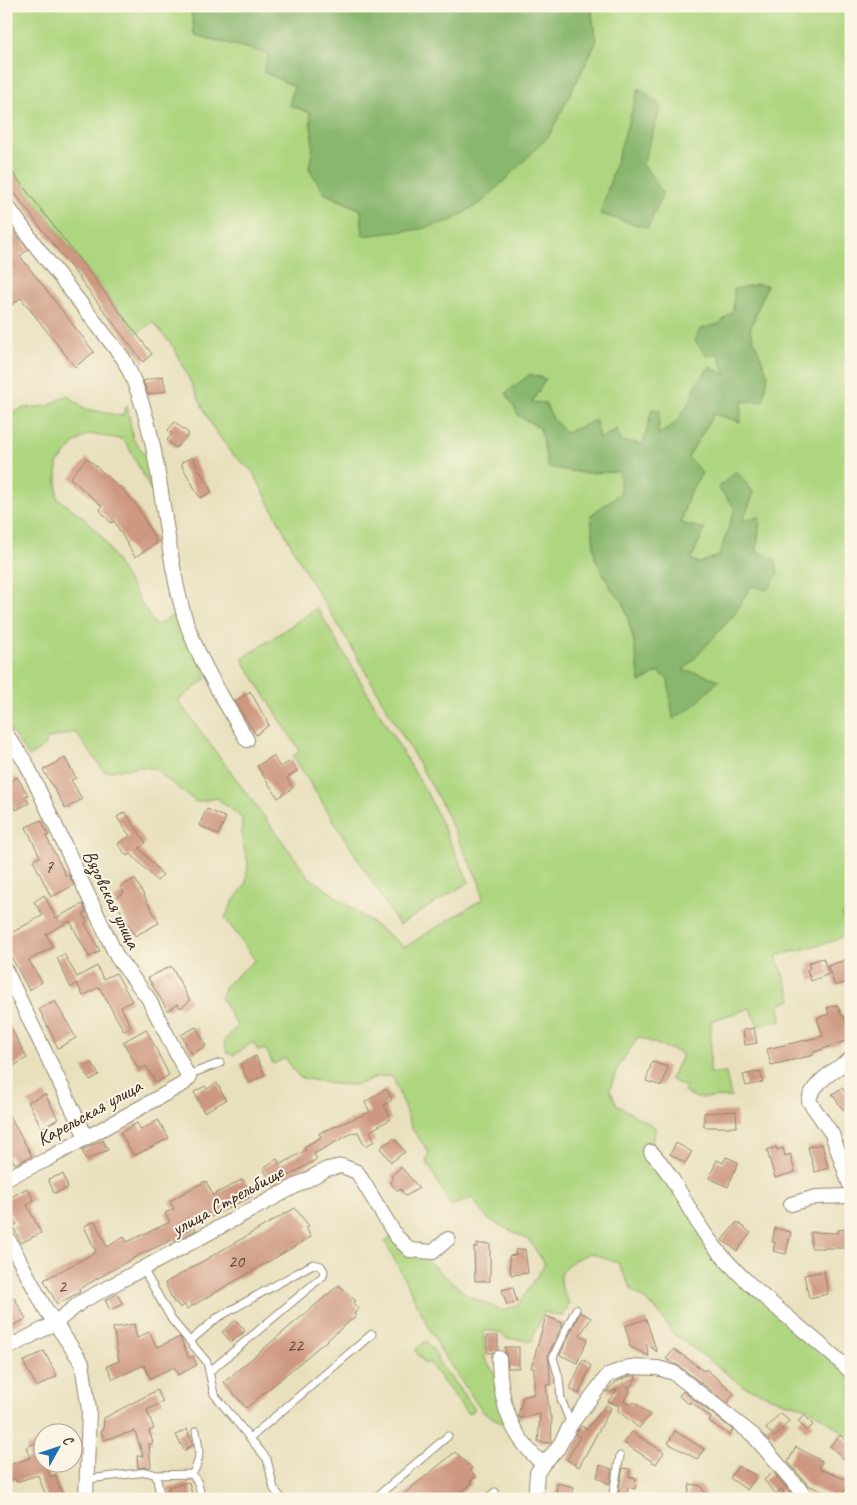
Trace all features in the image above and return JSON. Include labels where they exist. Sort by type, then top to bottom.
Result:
[{"type":"street","points":[[6,204],[36,246],[123,358],[132,374],[148,432],[165,511],[169,551],[180,603],[199,652],[247,740]]},
{"type":"street","name":"Вязовская улица","points":[[6,734],[26,763],[117,957],[148,998],[189,1078]]},
{"type":"street","points":[[6,971],[86,1136]]},
{"type":"street","points":[[851,1058],[816,1087],[810,1095],[809,1101],[832,1134],[851,1188]]},
{"type":"street","name":"Карельская улица","points":[[6,1178],[46,1160],[86,1136],[183,1084],[189,1078]]},
{"type":"street","points":[[651,1152],[710,1242],[735,1268],[851,1372]]},
{"type":"street","name":"улица Стрельбище","points":[[6,1349],[55,1323],[81,1302],[324,1170],[342,1166],[357,1172],[396,1236],[410,1250],[433,1252],[448,1239]]},
{"type":"street","points":[[791,1204],[816,1197],[851,1196]]},
{"type":"street","points":[[6,1235],[55,1323],[74,1348],[82,1363],[86,1379],[89,1410],[86,1499]]},
{"type":"street","points":[[499,1358],[500,1390],[510,1418],[523,1446],[543,1464]]},
{"type":"street","points":[[535,1499],[537,1473],[543,1464],[558,1448],[572,1424],[608,1375],[629,1367],[658,1368],[674,1373],[753,1436],[808,1499]]},
{"type":"lane","points":[[189,1078],[193,1073],[220,1063]]},
{"type":"lane","points":[[190,1341],[217,1318],[313,1264],[321,1266],[324,1271],[323,1276],[209,1372]]},
{"type":"lane","points":[[143,1269],[172,1320],[207,1362],[214,1394],[267,1459],[274,1488],[282,1499]]},
{"type":"lane","points":[[572,1424],[561,1400],[559,1378],[553,1356],[576,1309]]},
{"type":"lane","points":[[250,1438],[372,1334]]},
{"type":"lane","points":[[192,1474],[198,1465],[200,1450],[196,1431]]},
{"type":"lane","points":[[374,1499],[448,1436]]},
{"type":"lane","points":[[612,1499],[620,1456]]},
{"type":"lane","points":[[88,1479],[147,1472],[156,1475],[192,1474]]},
{"type":"lane","points":[[192,1474],[198,1483],[202,1499]]},
{"type":"lane","points":[[156,1475],[160,1499]]},
{"type":"lane","points":[[487,1499],[495,1492]]},
{"type":"green space","points":[[6,6],[161,6],[191,10],[195,35],[270,54],[294,86],[310,113],[313,148],[309,168],[324,193],[361,210],[363,236],[596,43],[591,6],[851,6],[851,906],[842,915],[850,932],[834,941],[776,956],[792,999],[779,1006],[781,1020],[758,1026],[750,1008],[711,1021],[710,1073],[726,1073],[731,1097],[697,1098],[684,1092],[686,1087],[670,1079],[683,1054],[638,1037],[617,1069],[610,1089],[617,1105],[656,1128],[652,1141],[707,1243],[851,1376],[851,1438],[809,1408],[784,1402],[743,1386],[673,1333],[656,1309],[631,1289],[618,1263],[590,1253],[567,1266],[563,1272],[561,1285],[569,1303],[563,1317],[544,1312],[531,1341],[506,1338],[501,1333],[484,1330],[485,1359],[506,1390],[508,1427],[482,1411],[441,1351],[385,1241],[400,1232],[424,1258],[467,1295],[503,1311],[518,1305],[545,1264],[529,1240],[488,1219],[472,1198],[451,1206],[426,1161],[429,1152],[412,1129],[393,1077],[380,1076],[351,1085],[331,1084],[299,1077],[285,1058],[273,1064],[266,1049],[258,1051],[253,1042],[234,1055],[227,1053],[224,1041],[237,1026],[221,997],[225,986],[255,960],[225,918],[232,903],[246,884],[248,862],[242,842],[242,818],[217,798],[196,802],[153,768],[138,767],[105,772],[75,732],[47,739],[46,745],[29,757],[6,724],[6,673],[9,660],[6,657],[6,415],[24,408],[48,406],[67,395],[86,409],[122,416],[127,405],[133,439],[152,464],[161,510],[127,444],[122,439],[88,434],[74,444],[57,464],[57,498],[83,517],[102,537],[155,626],[178,613],[207,678],[178,701],[309,877],[405,947],[483,899],[479,882],[438,797],[345,636],[308,577],[253,472],[231,453],[212,426],[174,348],[153,322],[137,334],[6,164]]},
{"type":"green space","points":[[161,6],[591,6],[596,43],[549,136],[486,199],[453,220],[421,229],[363,236],[361,210],[324,193],[309,168],[313,148],[310,113],[289,105],[294,86],[263,72],[269,54],[195,35],[191,11]]},
{"type":"green space","points":[[639,88],[661,106],[643,164],[663,193],[648,228],[600,214]]},
{"type":"green space","points":[[758,284],[767,285],[750,330],[768,375],[763,401],[742,402],[740,422],[714,414],[688,457],[702,473],[689,494],[681,523],[705,529],[691,559],[699,563],[719,556],[735,508],[718,488],[736,471],[754,493],[743,520],[760,517],[757,551],[775,559],[778,574],[767,590],[751,586],[734,615],[683,671],[699,673],[719,680],[694,706],[673,719],[668,680],[659,672],[640,682],[633,638],[623,601],[613,592],[595,558],[591,515],[620,493],[620,472],[582,473],[548,467],[540,428],[519,416],[506,393],[530,374],[546,379],[532,402],[545,403],[553,419],[566,433],[596,420],[599,439],[617,429],[620,441],[643,444],[652,409],[660,410],[658,435],[677,422],[690,401],[696,385],[709,367],[726,375],[718,353],[707,356],[695,341],[700,329],[719,324],[733,310],[734,289]]},
{"type":"green space","points":[[317,608],[428,795],[469,882],[399,925],[293,756],[300,751],[242,659]]},
{"type":"green space","points":[[426,1341],[438,1357],[436,1359],[475,1409],[468,1414],[428,1362],[425,1364],[415,1350]]},
{"type":"building","points":[[6,164],[152,354],[143,362],[6,182]]},
{"type":"building","points":[[6,221],[28,250],[20,256],[94,352],[75,367],[21,298],[12,305],[6,297]]},
{"type":"building","points":[[163,376],[166,391],[148,395],[143,381]]},
{"type":"building","points":[[175,422],[189,434],[176,448],[167,440],[172,434],[168,430]]},
{"type":"building","points":[[192,457],[212,492],[200,498],[182,466],[182,462]]},
{"type":"building","points":[[87,458],[120,486],[137,506],[157,543],[135,557],[114,521],[111,523],[100,510],[102,506],[70,478]]},
{"type":"building","points":[[250,691],[269,725],[256,735],[235,702]]},
{"type":"building","points":[[273,756],[280,767],[291,761],[297,771],[287,778],[293,788],[278,798],[257,766]]},
{"type":"building","points":[[65,758],[76,778],[71,780],[82,799],[66,809],[43,770]]},
{"type":"building","points":[[17,777],[28,795],[25,796],[29,803],[16,810],[6,793],[6,784]]},
{"type":"building","points":[[207,809],[226,818],[218,835],[199,825]]},
{"type":"building","points":[[125,812],[146,843],[139,848],[163,875],[157,881],[131,854],[127,856],[118,844],[130,836],[117,817]]},
{"type":"building","points":[[41,820],[49,835],[46,836],[66,876],[69,875],[74,885],[51,897],[33,860],[40,857],[26,827]]},
{"type":"building","points":[[135,879],[159,923],[135,936],[114,899],[124,893],[120,887]]},
{"type":"building","points":[[44,895],[56,918],[83,904],[86,912],[83,914],[87,921],[85,923],[100,951],[89,957],[70,921],[46,934],[53,947],[29,960],[42,982],[29,990],[6,947],[6,936],[43,915],[34,902]]},
{"type":"building","points":[[64,954],[77,977],[97,966],[103,979],[116,973],[132,1001],[121,1007],[131,1027],[124,1031],[99,987],[83,996],[77,983],[71,988],[57,958]]},
{"type":"building","points":[[823,958],[829,974],[811,981],[807,970],[810,968],[808,963]]},
{"type":"building","points":[[851,958],[851,981],[835,986],[828,966]]},
{"type":"building","points":[[171,966],[190,1001],[181,1008],[177,1004],[168,1011],[148,978]]},
{"type":"building","points":[[55,1001],[76,1038],[58,1048],[39,1009]]},
{"type":"building","points":[[837,1005],[842,1016],[844,1016],[851,1039],[812,1053],[814,1055],[771,1065],[767,1049],[823,1036],[817,1018],[829,1014],[827,1008]]},
{"type":"building","points":[[6,1019],[27,1058],[10,1068],[6,1061],[6,1058],[10,1056],[6,1048]]},
{"type":"building","points":[[196,1027],[206,1046],[192,1054],[181,1035]]},
{"type":"building","points":[[754,1028],[757,1043],[745,1045],[743,1030]]},
{"type":"building","points":[[146,1029],[169,1075],[156,1083],[146,1066],[139,1070],[123,1042]]},
{"type":"building","points":[[256,1056],[265,1075],[249,1083],[240,1064]]},
{"type":"building","points":[[652,1062],[668,1067],[662,1086],[646,1081]]},
{"type":"building","points":[[92,1063],[99,1075],[90,1080],[83,1068]]},
{"type":"building","points":[[760,1071],[763,1082],[746,1086],[743,1075]]},
{"type":"building","points":[[217,1083],[226,1100],[204,1112],[194,1092],[205,1086],[207,1089]]},
{"type":"building","points":[[842,1088],[845,1092],[851,1088],[851,1106],[844,1111],[832,1094]]},
{"type":"building","points":[[386,1089],[392,1100],[384,1105],[391,1119],[370,1131],[375,1141],[365,1146],[358,1132],[352,1133],[314,1154],[317,1159],[273,1185],[263,1168],[277,1159],[280,1165],[306,1150],[304,1147],[321,1137],[319,1133],[370,1112],[365,1102]]},
{"type":"building","points":[[45,1094],[58,1119],[42,1128],[28,1102]]},
{"type":"building","points":[[6,1110],[32,1156],[15,1164],[10,1155],[6,1157]]},
{"type":"building","points":[[736,1111],[737,1127],[704,1127],[704,1113]]},
{"type":"building","points":[[158,1120],[169,1138],[134,1156],[120,1133],[137,1123],[141,1130]]},
{"type":"building","points":[[394,1138],[405,1152],[391,1162],[380,1148]]},
{"type":"building","points":[[103,1140],[108,1150],[86,1160],[82,1150]]},
{"type":"building","points":[[676,1143],[692,1152],[685,1163],[670,1154]]},
{"type":"building","points":[[822,1144],[828,1168],[815,1172],[808,1147]]},
{"type":"building","points":[[776,1147],[777,1150],[783,1148],[785,1156],[790,1154],[795,1172],[775,1178],[767,1150]]},
{"type":"building","points":[[726,1157],[738,1162],[728,1187],[709,1178],[717,1160],[723,1163]]},
{"type":"building","points":[[401,1167],[419,1188],[406,1196],[400,1189],[398,1191],[390,1182],[393,1179],[391,1176]]},
{"type":"building","points":[[63,1174],[68,1188],[54,1193],[48,1179]]},
{"type":"building","points":[[243,1179],[252,1196],[211,1217],[209,1213],[192,1222],[196,1230],[175,1241],[174,1239],[139,1255],[79,1289],[80,1292],[57,1304],[44,1280],[96,1252],[84,1226],[95,1221],[107,1247],[124,1237],[127,1242],[170,1222],[165,1213],[174,1209],[170,1201],[192,1188],[206,1181],[213,1195]]},
{"type":"building","points":[[27,1188],[34,1200],[27,1205],[41,1233],[21,1243],[13,1226],[17,1224],[6,1207],[6,1200]]},
{"type":"building","points":[[295,1208],[309,1226],[306,1228],[311,1237],[187,1309],[185,1305],[180,1308],[176,1302],[174,1303],[165,1283]]},
{"type":"building","points":[[737,1222],[751,1233],[737,1251],[722,1240]]},
{"type":"building","points":[[775,1228],[791,1232],[786,1254],[773,1251],[775,1242],[772,1242]]},
{"type":"building","points":[[851,1228],[851,1248],[811,1248],[811,1232],[839,1233],[838,1230]]},
{"type":"building","points":[[477,1244],[490,1244],[490,1281],[475,1281],[474,1247],[477,1247]]},
{"type":"building","points":[[525,1249],[528,1273],[511,1275],[509,1256],[516,1255],[515,1250]]},
{"type":"building","points":[[824,1271],[828,1294],[809,1298],[804,1275]]},
{"type":"building","points":[[339,1285],[356,1301],[353,1303],[359,1309],[354,1314],[356,1316],[246,1408],[224,1382]]},
{"type":"building","points":[[513,1287],[517,1302],[507,1305],[502,1290]]},
{"type":"building","points":[[117,1294],[123,1304],[110,1310],[105,1300]]},
{"type":"building","points":[[14,1297],[26,1319],[6,1329],[6,1301]]},
{"type":"building","points":[[580,1312],[591,1318],[580,1335],[588,1339],[577,1363],[560,1355]]},
{"type":"building","points":[[546,1316],[563,1323],[548,1355],[551,1385],[546,1385],[550,1417],[552,1417],[551,1443],[538,1442],[540,1414],[519,1418],[518,1415],[523,1397],[534,1394],[534,1368],[531,1368]]},
{"type":"building","points":[[646,1319],[657,1352],[646,1343],[649,1356],[629,1346],[630,1343],[625,1326]]},
{"type":"building","points":[[236,1320],[245,1331],[231,1342],[222,1332]]},
{"type":"building","points":[[134,1324],[137,1338],[149,1332],[157,1347],[180,1337],[189,1358],[193,1356],[197,1365],[178,1375],[174,1367],[150,1378],[144,1365],[113,1379],[107,1366],[119,1361],[113,1328]]},
{"type":"building","points":[[487,1336],[498,1336],[498,1349],[492,1353],[487,1353]]},
{"type":"building","points":[[505,1347],[519,1347],[519,1368],[508,1368]]},
{"type":"building","points":[[674,1349],[704,1371],[706,1369],[734,1393],[727,1403],[679,1366],[666,1359]]},
{"type":"building","points":[[44,1351],[57,1376],[37,1387],[23,1362]]},
{"type":"building","points":[[583,1359],[591,1366],[579,1394],[571,1390],[571,1386]]},
{"type":"building","points":[[630,1376],[637,1376],[631,1386],[627,1387],[630,1389],[624,1400],[631,1405],[634,1402],[650,1415],[639,1428],[618,1411],[619,1406],[608,1401],[617,1390],[606,1392],[616,1382]]},
{"type":"building","points":[[157,1390],[163,1402],[147,1410],[154,1429],[149,1431],[153,1443],[149,1444],[151,1467],[138,1468],[137,1456],[143,1456],[135,1431],[104,1440],[101,1430],[103,1430],[104,1418]]},
{"type":"building","points":[[683,1391],[733,1430],[729,1435],[709,1421],[711,1418],[690,1401],[689,1404],[679,1396]]},
{"type":"building","points":[[606,1405],[611,1408],[579,1467],[567,1460],[580,1437],[575,1434],[581,1426],[587,1429]]},
{"type":"building","points":[[780,1413],[789,1421],[775,1437],[766,1429]]},
{"type":"building","points":[[805,1415],[813,1425],[806,1431],[798,1421]]},
{"type":"building","points":[[187,1429],[193,1445],[184,1450],[176,1435]]},
{"type":"building","points":[[675,1431],[704,1449],[697,1459],[668,1443]]},
{"type":"building","points":[[632,1432],[664,1452],[656,1464],[624,1443]]},
{"type":"building","points":[[840,1435],[851,1445],[851,1465],[830,1446]]},
{"type":"building","points":[[32,1444],[32,1472],[48,1472],[50,1477],[55,1475],[64,1499],[47,1499],[38,1475],[16,1482],[15,1479],[6,1482],[6,1466],[30,1458],[26,1447]]},
{"type":"building","points":[[796,1447],[822,1461],[819,1468],[849,1481],[841,1499],[829,1499],[830,1495],[808,1485],[788,1462]]},
{"type":"building","points":[[455,1452],[472,1468],[470,1470],[476,1477],[454,1499],[398,1499]]},
{"type":"building","points":[[600,1465],[612,1469],[609,1484],[597,1477]]},
{"type":"building","points":[[738,1466],[757,1476],[747,1490],[730,1478]]},
{"type":"building","points":[[623,1468],[630,1469],[629,1477],[636,1478],[635,1489],[628,1487],[626,1499],[617,1499]]},
{"type":"building","points":[[773,1472],[796,1499],[787,1499],[782,1489],[776,1494],[764,1480]]},
{"type":"building","points":[[189,1482],[193,1499],[171,1499],[168,1487]]},
{"type":"building","points":[[557,1483],[574,1487],[572,1496],[556,1494]]},
{"type":"building","points":[[690,1484],[701,1486],[708,1499],[688,1497]]}]
